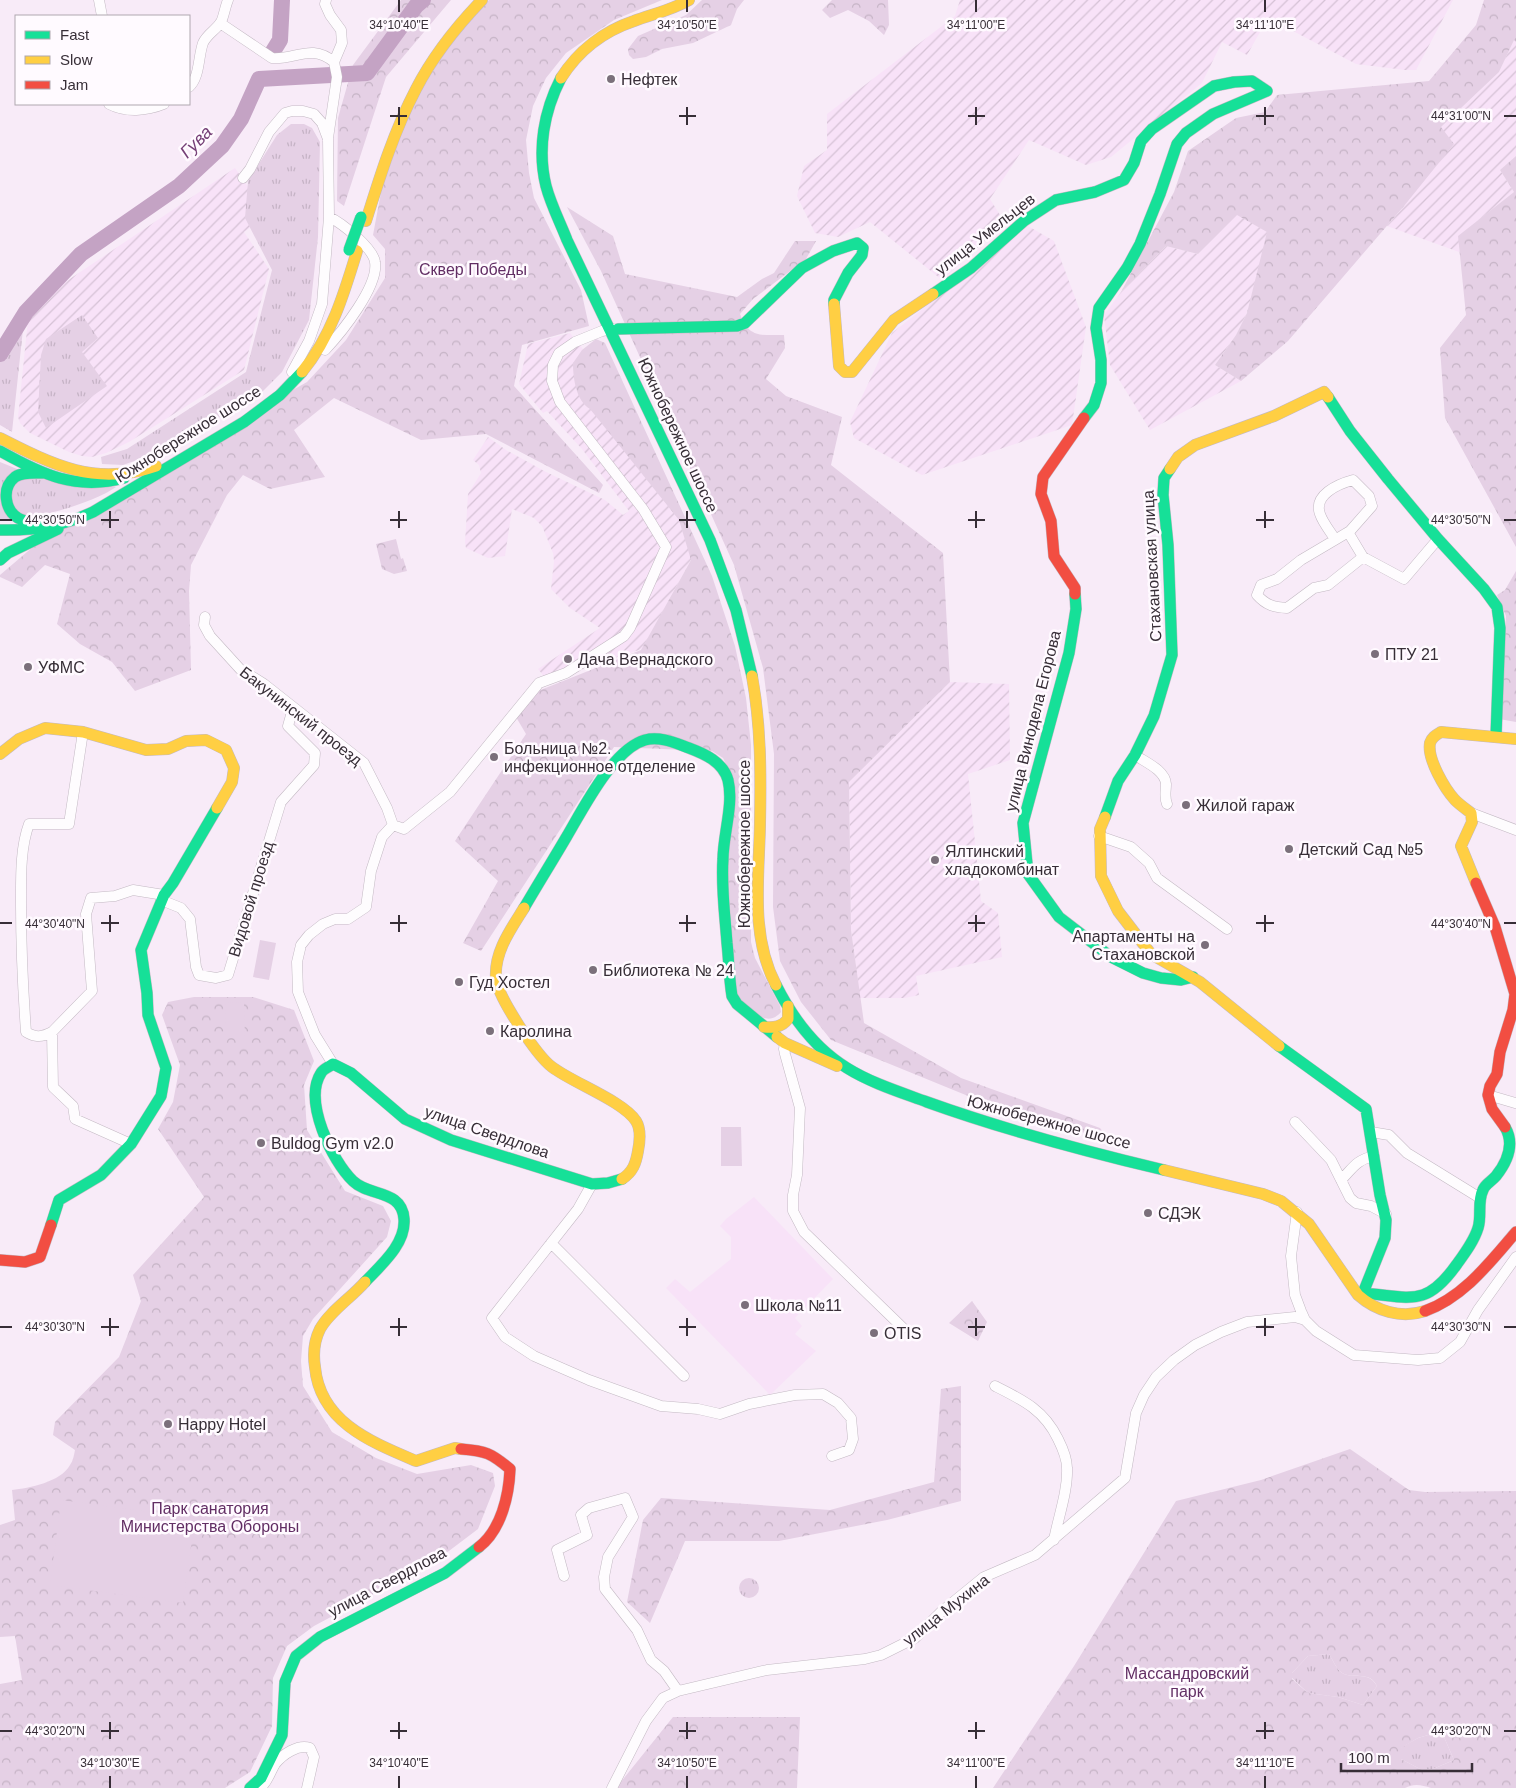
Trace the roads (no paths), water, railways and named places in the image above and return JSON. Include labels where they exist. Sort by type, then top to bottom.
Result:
[{"type":"main road","name":"Южнобережное шоссе","points":[[364,219],[384,143],[405,89],[417,66],[451,18],[468,0]]},
{"type":"main road","name":"Южнобережное шоссе","points":[[0,438],[38,457],[76,471],[118,476],[137,473],[152,468],[184,452],[228,424],[279,387],[308,353],[326,318],[353,251],[400,120],[413,93],[438,53],[460,23],[482,0]]},
{"type":"main road","name":"Южнобережное шоссе","points":[[689,0],[678,7],[618,28],[599,39],[580,54],[566,71],[555,90],[545,120],[541,144],[543,170],[551,200],[567,240],[710,540],[736,610],[751,669],[760,731],[761,782],[758,926],[762,949],[770,973],[788,1006],[838,1062],[848,1069],[956,1113],[1006,1129],[1263,1194],[1282,1201],[1309,1224],[1358,1295],[1375,1308],[1384,1312],[1422,1312],[1437,1308],[1484,1268],[1516,1232]]},
{"type":"main road","name":"Южнобережное шоссе","points":[[698,0],[681,12],[620,35],[587,58],[563,92],[551,125],[548,141],[551,170],[558,200],[610,330],[689,476],[732,574],[757,659],[768,730],[769,917],[774,954],[793,1000],[813,1033],[845,1056],[878,1075],[960,1108],[1046,1134],[1266,1187],[1287,1196],[1312,1219],[1363,1293],[1372,1301],[1387,1307],[1409,1308],[1430,1303],[1440,1298],[1452,1288],[1516,1221]]},
{"type":"main road","name":"улица Умельцев","points":[[610,330],[728,327],[745,323],[802,268],[833,251],[857,243],[863,248],[862,255],[848,274],[834,300],[839,366],[846,372],[852,372],[894,320],[971,268],[1024,221],[1056,200],[1095,192],[1124,180],[1134,163],[1141,141],[1152,129],[1214,86],[1252,81],[1267,91]]},
{"type":"main road","name":"улица Винодела Егорова","points":[[1193,977],[1181,980],[1161,978],[1110,957],[1059,918],[1028,874],[1023,823],[1069,653],[1076,609],[1074,588],[1054,556],[1051,521],[1041,494],[1044,477],[1094,405],[1101,383],[1101,360],[1096,328],[1099,308],[1127,268],[1140,244],[1160,194],[1176,144],[1186,133],[1213,114],[1267,91]]},
{"type":"main road","name":"Южнобережное шоссе","points":[[0,530],[45,527],[80,518],[115,499],[264,408],[280,395],[309,364],[322,343],[347,283],[353,251]]},
{"type":"main road","name":"Стахановская улица","points":[[1193,977],[1151,954],[1118,911],[1101,876],[1100,836],[1100,828],[1118,781],[1135,755],[1154,716],[1172,655],[1164,478],[1171,466],[1186,450],[1274,416],[1324,392],[1350,431],[1438,539],[1484,589],[1497,607],[1500,628],[1496,736]]},
{"type":"main road","points":[[0,451],[26,466],[88,485],[114,482],[137,473]]},
{"type":"main road","points":[[42,472],[27,473],[16,477],[7,488],[6,500],[10,510],[19,518],[45,527]]},
{"type":"main road","points":[[0,560],[8,553],[80,518]]},
{"type":"main road","points":[[0,754],[19,739],[35,731],[55,728],[83,732],[146,750],[168,749],[186,741],[206,740],[226,750],[234,768],[232,782],[173,883],[162,897],[141,950],[148,1014],[166,1068],[161,1096],[130,1144],[101,1174],[59,1200],[40,1257],[32,1262],[23,1264],[0,1260]]},
{"type":"main road","points":[[1193,977],[1273,1042],[1366,1109],[1386,1214],[1385,1238],[1363,1293],[1412,1298],[1424,1296],[1435,1289],[1447,1279],[1475,1236],[1480,1223],[1480,1198],[1484,1187],[1494,1178],[1504,1163],[1510,1148],[1510,1136],[1489,1104],[1488,1095],[1489,1085],[1496,1078],[1500,1045],[1515,1004],[1514,994],[1495,927],[1461,846],[1472,822],[1471,813],[1456,800],[1433,766],[1430,741],[1434,735],[1441,732],[1516,739]]},
{"type":"main road","name":"улица Свердлова","points":[[250,1788],[262,1778],[282,1735],[284,1682],[296,1656],[320,1638],[444,1573],[488,1540],[502,1512],[509,1488],[510,1469],[493,1455],[476,1450],[454,1448],[416,1461],[383,1446],[343,1424],[326,1403],[315,1380],[316,1339],[323,1326],[365,1284],[399,1242],[404,1217],[399,1203],[389,1195],[367,1190],[353,1182],[331,1150],[320,1128],[317,1110],[316,1086],[322,1072],[333,1064],[351,1073],[405,1120],[451,1140],[592,1184],[608,1184],[620,1180],[631,1171],[640,1143],[640,1130],[636,1122],[621,1106],[550,1066],[506,1004],[497,985],[496,964],[504,941],[602,780],[618,759],[638,742],[652,738],[698,751],[719,763],[728,779],[729,806],[723,846],[723,877],[730,983],[732,996],[736,1004],[785,1043],[848,1069]]},
{"type":"main road","points":[[764,1028],[783,1026],[788,1019],[788,1006]]},
{"type":"main road","points":[[785,1043],[813,1033]]},
{"type":"street","points":[[99,0],[102,15]]},
{"type":"street","points":[[190,85],[196,74],[203,43],[220,23],[228,0]]},
{"type":"street","points":[[292,372],[308,341],[322,304],[330,217],[328,139],[336,68],[342,36],[341,30],[330,15],[325,4],[326,0]]},
{"type":"street","points":[[220,23],[272,58],[281,59],[304,52],[313,52],[329,57],[336,68]]},
{"type":"street","points":[[112,105],[118,108],[139,110],[162,105]]},
{"type":"street","points":[[242,178],[250,169],[269,132],[285,113],[292,111],[314,114],[322,123],[328,139]]},
{"type":"street","points":[[309,364],[338,336],[354,316],[376,268],[375,260],[368,249],[330,217]]},
{"type":"street","points":[[333,1064],[315,1035],[298,992],[297,962],[301,945],[323,924],[335,919],[348,919],[366,907],[371,871],[382,837],[393,825],[404,829],[450,792],[539,683],[566,673],[624,636],[630,628],[666,547],[644,509],[560,402],[552,381],[553,365],[559,352],[575,342],[610,330]]},
{"type":"street","points":[[1335,539],[1318,508],[1328,491],[1339,484],[1353,480],[1369,496],[1372,506],[1348,532],[1301,560],[1277,579],[1261,585],[1257,596],[1264,603],[1272,607],[1287,608],[1314,588],[1328,586],[1364,557]]},
{"type":"street","points":[[1348,532],[1364,557],[1404,579],[1438,539]]},
{"type":"street","name":"Бакунинский проезд","points":[[205,617],[204,625],[210,636],[240,670],[264,684],[364,763],[388,808],[393,825]]},
{"type":"street","name":"Видовой проезд","points":[[162,897],[181,908],[190,919],[196,967],[199,975],[216,978],[228,975],[281,802],[314,766],[315,753],[288,726],[293,708]]},
{"type":"street","points":[[83,732],[69,824],[29,824],[25,834],[20,919],[22,989],[26,1032],[34,1036],[43,1036],[52,1032],[92,991],[86,914],[91,898],[115,896],[133,890],[162,897]]},
{"type":"street","points":[[1135,755],[1161,772],[1166,782],[1164,798],[1167,804]]},
{"type":"street","points":[[1471,813],[1516,830]]},
{"type":"street","points":[[1100,836],[1131,847],[1149,863],[1157,878],[1227,929]]},
{"type":"street","points":[[52,1032],[53,1087],[73,1106],[75,1119],[130,1144]]},
{"type":"street","points":[[785,1043],[784,1049],[800,1108],[797,1174],[793,1195],[794,1211],[804,1232],[903,1328]]},
{"type":"street","points":[[1488,1095],[1515,1103]]},
{"type":"street","points":[[1296,1122],[1331,1160],[1350,1198],[1356,1203],[1371,1206],[1386,1214]]},
{"type":"street","points":[[1370,1132],[1388,1135],[1407,1153],[1480,1198]]},
{"type":"street","points":[[1341,1180],[1357,1163],[1374,1156]]},
{"type":"street","points":[[592,1184],[578,1209],[492,1318],[506,1337],[542,1360],[589,1380],[661,1406],[698,1409],[720,1414],[749,1404],[795,1395],[823,1394],[838,1402],[851,1418],[853,1439],[849,1450],[832,1456]]},
{"type":"street","points":[[1297,1212],[1291,1256],[1295,1295],[1305,1320],[1316,1331],[1354,1355],[1418,1360],[1440,1358],[1460,1342],[1478,1310],[1516,1257]]},
{"type":"street","points":[[551,1243],[684,1376]]},
{"type":"street","name":"улица Мухина","points":[[612,1788],[646,1721],[663,1698],[678,1691],[767,1670],[865,1659],[881,1655],[915,1638],[942,1612],[984,1577],[1035,1555],[1125,1478],[1136,1413],[1144,1395],[1156,1377],[1174,1360],[1195,1345],[1247,1322],[1295,1317],[1305,1320]]},
{"type":"street","points":[[995,1386],[1022,1399],[1042,1415],[1055,1432],[1066,1459],[1066,1484],[1054,1540]]},
{"type":"street","points":[[564,1576],[557,1550],[587,1535],[581,1515],[589,1508],[625,1498],[633,1517],[608,1557],[604,1578],[605,1589],[637,1630],[651,1660],[664,1672],[678,1691]]},
{"type":"street","points":[[260,1788],[264,1785],[276,1763],[295,1748],[303,1746],[310,1748],[314,1758],[307,1788]]},
{"type":"waterway","points":[[272,53],[280,40],[282,0]]},
{"type":"waterway","name":"Гува","points":[[0,354],[26,312],[81,254],[179,186],[222,146],[241,119],[259,79],[367,73],[416,6],[423,0]]},
{"type":"place","name":"Нефтек","points":[[611,79]]},
{"type":"place","name":"ПТУ 21","points":[[1375,654]]},
{"type":"place","name":"Дача Вернадского","points":[[568,659]]},
{"type":"place","name":"УФМС","points":[[28,667]]},
{"type":"place","name":"Больница №2. инфекционное отделение","points":[[494,757]]},
{"type":"place","name":"Жилой гараж","points":[[1186,805]]},
{"type":"place","name":"Детский Сад №5","points":[[1289,849]]},
{"type":"place","name":"Ялтинский хладокомбинат","points":[[935,860]]},
{"type":"place","name":"Апартаменты на Стахановской","points":[[1205,945]]},
{"type":"place","name":"Библиотека № 24","points":[[593,970]]},
{"type":"place","name":"Гуд Хостел","points":[[459,982]]},
{"type":"place","name":"Каролина","points":[[490,1031]]},
{"type":"place","name":"Buldog Gym v2.0","points":[[261,1143]]},
{"type":"place","name":"СДЭК","points":[[1148,1213]]},
{"type":"place","name":"Школа №11","points":[[745,1305]]},
{"type":"place","name":"OTIS","points":[[874,1333]]},
{"type":"place","name":"Happy Hotel","points":[[168,1424]]},
{"type":"park label","name":"Сквер Победы","points":[[473,269]]},
{"type":"park label","name":"Парк санатория Министерства Обороны","points":[[210,1517]]},
{"type":"park label","name":"Массандровский парк","points":[[1187,1682]]}]
